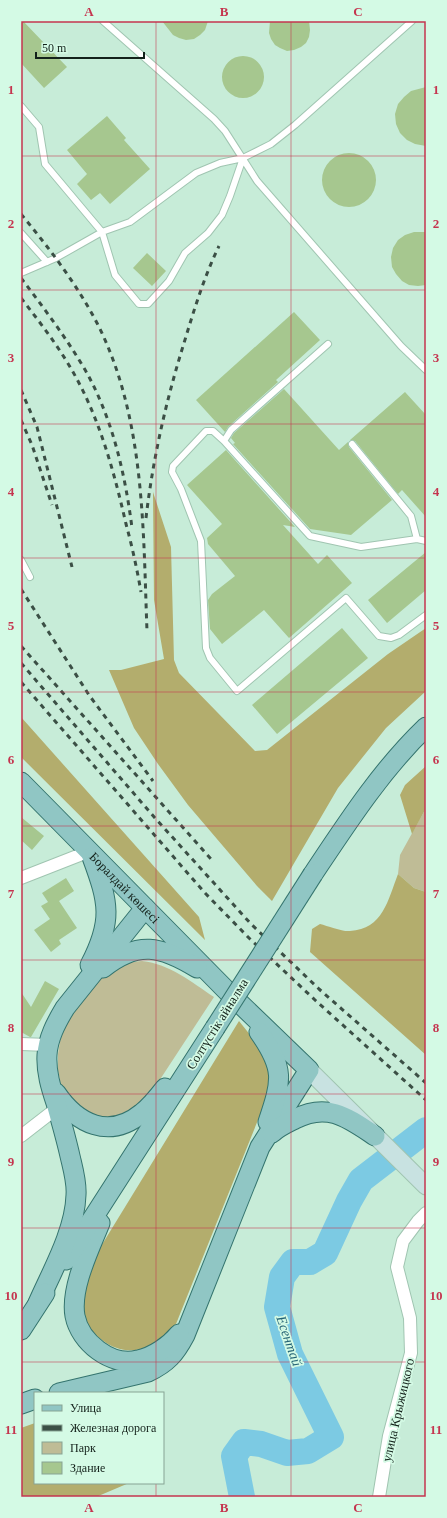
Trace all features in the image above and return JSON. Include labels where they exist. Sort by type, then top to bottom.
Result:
[{"type":"main road","name":"Солтүстік айналма","points":[[21,1330],[313,874],[366,797],[395,760],[426,727]]},
{"type":"main road","name":"Боралдай көшесі","points":[[21,782],[90,850],[234,998],[426,1186]]},
{"type":"main road","points":[[38,1303],[62,1250],[73,1217],[76,1195],[75,1179],[60,1106],[49,1079],[47,1056],[52,1031],[75,993],[99,946],[106,921],[107,907],[105,895],[90,850]]},
{"type":"main road","points":[[75,993],[145,908]]},
{"type":"main road","points":[[63,1392],[148,1372],[160,1367],[168,1360],[180,1345],[260,1147],[278,1091],[279,1070],[276,1060],[268,1045],[234,998],[200,971],[182,959],[164,951],[151,949],[136,950],[121,955],[103,968],[75,993]]},
{"type":"main road","points":[[60,1106],[96,1126],[115,1127],[124,1124],[135,1118],[149,1106],[205,1044]]},
{"type":"main road","points":[[260,1147],[309,1070]]},
{"type":"main road","points":[[260,1147],[269,1136],[284,1124],[314,1112],[334,1112],[351,1120],[375,1136]]},
{"type":"main road","points":[[118,1179],[82,1266],[77,1285],[75,1314],[82,1335],[92,1346],[106,1355],[122,1361],[138,1360],[152,1355],[166,1346],[175,1338],[192,1315]]},
{"type":"main road","points":[[21,1404],[34,1399]]},
{"type":"street","points":[[21,878],[90,850]]},
{"type":"street","points":[[21,1044],[48,1045]]},
{"type":"street","points":[[21,1136],[60,1106]]},
{"type":"street","name":"улица Крыжицкого","points":[[379,1497],[389,1436],[411,1353],[410,1318],[397,1267],[403,1241],[418,1221],[426,1214]]},
{"type":"lane","points":[[103,21],[214,119],[225,131],[257,181],[401,346],[426,370]]},
{"type":"lane","points":[[21,273],[47,262],[102,232],[130,222],[196,173],[220,163],[243,158],[271,144],[295,125],[412,21]]},
{"type":"lane","points":[[21,106],[39,127],[45,164],[102,232],[114,275],[139,304],[148,304],[169,281],[185,253],[208,233],[222,215],[243,158]]},
{"type":"lane","points":[[21,233],[47,262]]},
{"type":"lane","points":[[224,441],[231,430],[328,344]]},
{"type":"lane","points":[[426,541],[417,538],[361,547],[310,536],[224,441],[213,431],[206,431],[173,466],[172,472],[181,489],[201,541],[206,648],[210,658],[238,691],[346,598],[379,636],[391,638],[399,635],[426,614]]},
{"type":"lane","points":[[352,444],[411,516],[417,538]]},
{"type":"lane","points":[[21,560],[30,577]]},
{"type":"green space","points":[[426,808],[426,892],[414,888],[398,874],[400,855]]},
{"type":"green space","points":[[142,961],[162,966],[180,974],[214,997],[161,1078],[147,1096],[135,1108],[123,1116],[100,1118],[76,1107],[61,1086],[58,1070],[58,1054],[61,1035],[66,1023],[91,987],[119,966],[131,962]]},
{"type":"shaded area","points":[[153,492],[171,547],[174,660],[179,673],[255,751],[267,750],[388,654],[426,628],[426,691],[386,728],[338,788],[272,901],[257,886],[188,805],[158,764],[134,728],[109,670],[121,670],[164,659],[154,600]]},
{"type":"shaded area","points":[[21,717],[199,917],[205,940],[21,757]]},
{"type":"shaded area","points":[[426,766],[426,808],[412,834],[400,795],[405,785]]},
{"type":"shaded area","points":[[398,874],[414,888],[426,892],[426,1055],[310,952],[312,929],[320,924],[340,930],[350,931],[361,929],[370,925],[377,919],[383,912]]},
{"type":"shaded area","points":[[239,1021],[267,1056],[270,1078],[266,1100],[176,1324],[169,1333],[160,1340],[142,1349],[122,1349],[112,1346],[99,1338],[89,1328],[84,1319],[82,1303],[83,1295],[95,1256]]},
{"type":"shaded area","points":[[34,1423],[34,1484],[127,1484],[96,1497],[21,1497],[21,1428]]},
{"type":"building","points":[[21,21],[23,21],[67,67],[44,88],[21,63]]},
{"type":"building","points":[[162,21],[208,21],[205,30],[200,35],[194,39],[186,40],[173,35]]},
{"type":"building","points":[[270,21],[309,21],[310,30],[306,43],[294,50],[287,51],[275,45],[269,33]]},
{"type":"building","points":[[243,56],[258,62],[264,77],[258,92],[243,98],[228,92],[222,77],[228,62]]},
{"type":"building","points":[[426,87],[426,146],[415,144],[407,140],[400,133],[396,124],[395,114],[398,104],[404,97],[411,91]]},
{"type":"building","points":[[107,116],[126,138],[124,140],[150,169],[110,204],[100,193],[91,200],[77,184],[87,174],[67,150]]},
{"type":"building","points":[[344,153],[354,153],[364,157],[372,165],[376,175],[376,185],[372,195],[364,203],[354,207],[344,207],[334,203],[326,195],[322,185],[322,175],[326,165],[334,157]]},
{"type":"building","points":[[414,232],[426,232],[426,285],[409,285],[402,281],[392,267],[391,257],[393,248],[398,240],[405,235]]},
{"type":"building","points":[[147,253],[166,271],[152,286],[133,268]]},
{"type":"building","points":[[294,312],[320,340],[276,380],[278,382],[228,427],[225,432],[196,400]]},
{"type":"building","points":[[284,389],[339,450],[348,442],[349,447],[392,500],[351,535],[310,529],[233,444],[235,443],[231,438],[234,433]]},
{"type":"building","points":[[405,392],[426,415],[426,517],[402,490],[398,494],[355,441],[350,440]]},
{"type":"building","points":[[226,450],[295,527],[283,525],[318,564],[327,555],[352,583],[289,638],[264,610],[222,644],[210,629],[208,600],[212,594],[235,576],[208,544],[207,538],[222,524],[187,485]]},
{"type":"building","points":[[426,552],[426,590],[387,623],[368,600]]},
{"type":"building","points":[[342,628],[368,658],[277,734],[252,705]]},
{"type":"building","points":[[21,817],[44,836],[32,850],[21,840]]},
{"type":"building","points":[[66,878],[74,891],[59,901],[77,928],[59,940],[61,944],[51,952],[34,930],[50,919],[41,906],[48,902],[42,893]]},
{"type":"building","points":[[45,981],[59,989],[30,1037],[21,1032],[21,992],[31,1007]]},
{"type":"waterway","name":"Есентай","points":[[242,1497],[234,1456],[244,1442],[261,1444],[287,1453],[308,1451],[331,1437],[290,1354],[277,1307],[282,1277],[293,1262],[310,1262],[325,1253],[349,1201],[361,1180],[426,1130]]},
{"type":"railway","points":[[21,214],[62,266],[89,308],[113,359],[124,396],[133,435],[138,474],[142,513],[147,631]]},
{"type":"railway","points":[[146,518],[156,452],[171,386],[200,294],[219,246]]},
{"type":"railway","points":[[21,278],[77,356],[94,386],[110,425],[116,445],[132,528]]},
{"type":"railway","points":[[21,298],[66,360],[79,383],[101,434],[117,488],[141,592]]},
{"type":"railway","points":[[21,390],[37,427],[72,567]]},
{"type":"railway","points":[[21,420],[32,445],[52,505]]},
{"type":"railway","points":[[21,589],[89,695],[153,781]]},
{"type":"railway","points":[[21,646],[211,859]]},
{"type":"railway","points":[[21,663],[155,818],[251,924],[319,989],[426,1083]]},
{"type":"railway","points":[[21,682],[205,893],[249,938],[315,1000],[426,1100]]}]
